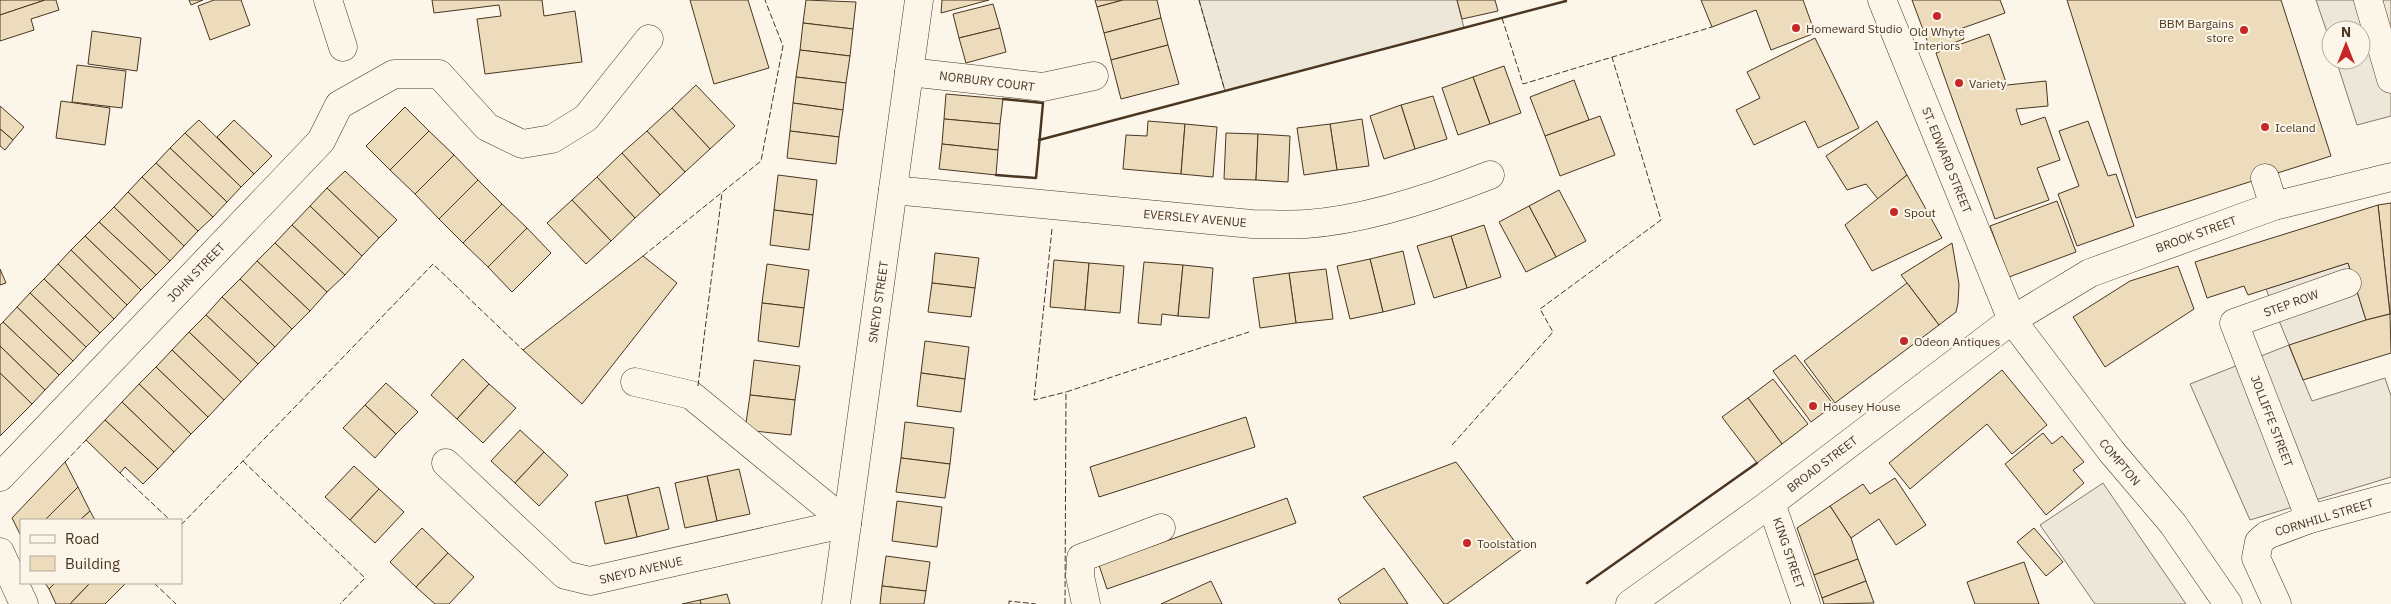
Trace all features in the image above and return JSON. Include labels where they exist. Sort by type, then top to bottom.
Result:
[{"type":"main road","points":[[328,0],[343,47]]},
{"type":"main road","name":"SNEYD STREET","points":[[836,604],[919,0]]},
{"type":"main road","name":"ST. EDWARD STREET","points":[[1882,0],[2012,320]]},
{"type":"main road","points":[[2368,0],[2391,79]]},
{"type":"main road","name":"JOHN STREET","points":[[0,477],[321,141],[339,105],[394,74],[439,74],[487,127],[522,144],[552,139],[586,118],[649,39]]},
{"type":"main road","name":"NORBURY COURT","points":[[909,72],[1043,87],[1094,76]]},
{"type":"main road","name":"EVERSLEY AVENUE","points":[[893,190],[1252,224],[1307,224],[1362,214],[1435,197],[1490,175]]},
{"type":"main road","name":"BROOK STREET","points":[[2012,320],[2090,273],[2274,206],[2391,177]]},
{"type":"main road","points":[[2265,178],[2274,206]]},
{"type":"main road","name":"STEP ROW","points":[[2234,324],[2347,283]]},
{"type":"main road","name":"BROAD STREET","points":[[1630,604],[1771,503],[2012,320]]},
{"type":"main road","name":"COMPTON","points":[[2012,320],[2110,452],[2173,524],[2228,604]]},
{"type":"main road","name":"JOLLIFFE STREET","points":[[2234,324],[2310,519]]},
{"type":"main road","points":[[635,382],[691,395],[847,523]]},
{"type":"main road","name":"SNEYD AVENUE","points":[[446,463],[565,575],[590,581],[847,523]]},
{"type":"main road","name":"CORNHILL STREET","points":[[2277,604],[2256,558],[2259,542],[2267,535],[2310,519],[2391,497]]},
{"type":"main road","name":"KING STREET","points":[[1771,503],[1806,604]]},
{"type":"main road","points":[[1086,604],[1080,576],[1081,558],[1161,528]]},
{"type":"main road","points":[[0,552],[24,604]]},
{"type":"shaded area","points":[[1199,0],[1457,0],[1464,28],[1225,91]]},
{"type":"shaded area","points":[[2316,0],[2391,0],[2391,116],[2357,125],[2339,70],[2371,70],[2371,20],[2323,20]]},
{"type":"shaded area","points":[[2348,263],[2366,320],[2289,346],[2312,401],[2385,378],[2391,396],[2391,477],[2250,520],[2190,384],[2289,345],[2266,289]]},
{"type":"shaded area","points":[[2103,483],[2186,604],[2095,604],[2040,525]]},
{"type":"building","points":[[0,0],[45,0],[0,15]]},
{"type":"building","points":[[45,0],[56,0],[59,10],[31,19],[34,30],[0,41],[0,15]]},
{"type":"building","points":[[189,0],[203,0],[191,5]]},
{"type":"building","points":[[214,0],[241,0],[250,25],[210,40],[198,6]]},
{"type":"building","points":[[432,0],[542,0],[544,16],[575,11],[582,62],[485,74],[477,19],[501,16],[499,5],[434,13]]},
{"type":"building","points":[[690,0],[748,0],[769,68],[714,84]]},
{"type":"building","points":[[806,0],[856,2],[853,29],[803,23]]},
{"type":"building","points":[[942,0],[989,0],[941,13]]},
{"type":"building","points":[[1095,0],[1123,0],[1097,7]]},
{"type":"building","points":[[1123,0],[1157,0],[1161,18],[1104,33],[1097,7]]},
{"type":"building","points":[[1457,0],[1495,0],[1498,11],[1462,19]]},
{"type":"building","points":[[1701,0],[1803,0],[1815,33],[1771,50],[1756,10],[1712,27]]},
{"type":"building","points":[[1912,0],[2000,0],[2005,13],[1960,29],[1964,39],[1931,51]]},
{"type":"building","points":[[2067,0],[2281,0],[2331,156],[2136,218]]},
{"type":"building","points":[[993,4],[1000,28],[959,38],[953,14]]},
{"type":"building","points":[[1161,18],[1168,45],[1111,60],[1104,33]]},
{"type":"building","points":[[803,23],[853,29],[850,56],[800,50]]},
{"type":"building","points":[[1000,28],[1006,52],[966,63],[959,38]]},
{"type":"building","points":[[92,31],[141,38],[137,71],[88,64]]},
{"type":"building","points":[[1989,34],[2007,85],[2046,81],[2048,106],[2016,109],[2021,125],[2045,117],[2060,160],[2037,168],[2049,200],[1995,219],[1936,53]]},
{"type":"building","points":[[1815,38],[1859,128],[1818,148],[1805,121],[1754,145],[1736,110],[1760,98],[1747,72]]},
{"type":"building","points":[[1168,45],[1179,84],[1121,99],[1111,60]]},
{"type":"building","points":[[800,50],[850,56],[846,83],[796,77]]},
{"type":"building","points":[[77,65],[126,71],[122,108],[72,102]]},
{"type":"building","points":[[1504,66],[1521,113],[1490,124],[1473,77]]},
{"type":"building","points":[[796,77],[846,83],[843,110],[793,103]]},
{"type":"building","points":[[1473,77],[1490,124],[1458,135],[1442,88]]},
{"type":"building","points":[[1574,80],[1589,120],[1545,136],[1530,97]]},
{"type":"building","points":[[696,85],[735,126],[710,149],[672,108]]},
{"type":"building","points":[[946,94],[1003,99],[1000,124],[944,119]]},
{"type":"building","points":[[1433,96],[1447,139],[1415,149],[1401,105]]},
{"type":"building","points":[[61,101],[110,108],[105,145],[56,138]]},
{"type":"building","points":[[793,103],[843,110],[839,137],[790,131]]},
{"type":"building","points":[[1401,105],[1415,149],[1384,159],[1370,116]]},
{"type":"building","points":[[0,106],[24,127],[13,140],[0,129]]},
{"type":"building","points":[[405,107],[429,131],[390,170],[366,146]]},
{"type":"building","points":[[672,108],[710,149],[685,172],[647,131]]},
{"type":"building","points":[[1600,116],[1615,155],[1560,176],[1545,136]]},
{"type":"building","points":[[944,119],[1000,124],[998,150],[942,144]]},
{"type":"building","points":[[1362,119],[1369,166],[1337,170],[1330,124]]},
{"type":"building","points":[[199,120],[254,174],[241,187],[185,133]]},
{"type":"building","points":[[234,120],[272,156],[254,174],[217,137]]},
{"type":"building","points":[[1148,121],[1185,124],[1181,174],[1123,169],[1126,135],[1147,136]]},
{"type":"building","points":[[1877,121],[1907,175],[1878,199],[1866,184],[1847,190],[1826,156]]},
{"type":"building","points":[[2088,121],[2108,176],[2116,174],[2134,226],[2077,246],[2058,194],[2079,186],[2059,131]]},
{"type":"building","points":[[1185,124],[1217,127],[1213,177],[1181,174]]},
{"type":"building","points":[[1330,124],[1337,170],[1304,175],[1297,128]]},
{"type":"building","points":[[0,129],[13,140],[5,150],[0,146]]},
{"type":"building","points":[[429,131],[454,155],[415,194],[390,170]]},
{"type":"building","points":[[647,131],[685,172],[660,195],[622,153]]},
{"type":"building","points":[[790,131],[839,137],[836,164],[787,158]]},
{"type":"building","points":[[185,133],[241,187],[227,202],[170,148]]},
{"type":"building","points":[[1226,133],[1258,134],[1256,180],[1224,179]]},
{"type":"building","points":[[1258,134],[1290,136],[1288,182],[1256,180]]},
{"type":"building","points":[[942,144],[998,150],[996,175],[939,169]]},
{"type":"building","points":[[170,148],[227,202],[213,217],[156,163]]},
{"type":"building","points":[[622,153],[660,195],[635,218],[597,177]]},
{"type":"building","points":[[454,155],[478,180],[439,219],[415,194]]},
{"type":"building","points":[[156,163],[213,217],[198,231],[142,177]]},
{"type":"building","points":[[345,171],[397,220],[379,238],[327,188]]},
{"type":"building","points":[[778,175],[817,180],[813,215],[774,210]]},
{"type":"building","name":"Spout","points":[[1907,175],[1942,238],[1872,271],[1845,225]]},
{"type":"building","points":[[142,177],[198,231],[184,246],[128,192]]},
{"type":"building","points":[[597,177],[635,218],[611,241],[572,200]]},
{"type":"building","points":[[478,180],[502,204],[463,243],[439,219]]},
{"type":"building","points":[[327,188],[379,238],[362,256],[310,206]]},
{"type":"building","points":[[1559,190],[1586,241],[1556,257],[1529,206]]},
{"type":"building","points":[[128,192],[184,246],[170,261],[114,207]]},
{"type":"building","points":[[572,200],[611,241],[586,264],[547,223]]},
{"type":"building","points":[[2057,201],[2076,252],[2009,277],[1990,226]]},
{"type":"building","points":[[2391,203],[2391,314],[2390,314],[2378,205]]},
{"type":"building","points":[[502,204],[527,228],[488,267],[463,243]]},
{"type":"building","points":[[2378,205],[2390,314],[2366,320],[2348,263],[2248,295],[2244,286],[2207,298],[2195,262]]},
{"type":"building","points":[[310,206],[362,256],[345,275],[292,225]]},
{"type":"building","points":[[1529,206],[1556,257],[1526,272],[1499,222]]},
{"type":"building","points":[[114,207],[170,261],[156,275],[99,222]]},
{"type":"building","points":[[774,210],[813,215],[809,250],[770,245]]},
{"type":"building","points":[[99,222],[156,275],[141,290],[85,236]]},
{"type":"building","points":[[292,225],[345,275],[327,292],[275,243]]},
{"type":"building","points":[[1484,225],[1501,277],[1467,288],[1451,236]]},
{"type":"building","points":[[527,228],[551,253],[512,292],[488,267]]},
{"type":"building","points":[[85,236],[141,290],[127,305],[71,250]]},
{"type":"building","points":[[1451,236],[1467,288],[1434,298],[1417,246]]},
{"type":"building","points":[[275,243],[327,292],[310,311],[257,261]]},
{"type":"building","points":[[1952,243],[1959,284],[1958,303],[1956,312],[1939,325],[1901,275]]},
{"type":"building","points":[[71,250],[127,305],[114,319],[58,264]]},
{"type":"building","points":[[1403,251],[1415,304],[1383,312],[1370,259]]},
{"type":"building","points":[[935,253],[979,258],[975,288],[932,283]]},
{"type":"building","points":[[643,256],[677,283],[582,404],[523,350]]},
{"type":"building","points":[[1370,259],[1383,312],[1350,319],[1337,266]]},
{"type":"building","points":[[1054,260],[1089,263],[1085,310],[1050,307]]},
{"type":"building","points":[[257,261],[310,311],[292,329],[240,279]]},
{"type":"building","points":[[1144,262],[1183,265],[1178,316],[1162,314],[1161,325],[1138,323]]},
{"type":"building","points":[[1089,263],[1124,266],[1120,313],[1085,310]]},
{"type":"building","points":[[58,264],[114,319],[100,333],[44,279]]},
{"type":"building","points":[[767,264],[809,270],[804,308],[762,303]]},
{"type":"building","points":[[1183,265],[1213,268],[1209,318],[1178,316]]},
{"type":"building","points":[[2178,266],[2194,309],[2105,367],[2073,317],[2130,281]]},
{"type":"building","points":[[0,269],[6,283],[0,285]]},
{"type":"building","points":[[1326,269],[1333,319],[1296,323],[1289,273]]},
{"type":"building","points":[[1289,273],[1296,323],[1260,328],[1253,278]]},
{"type":"building","points":[[44,279],[100,333],[86,347],[30,293]]},
{"type":"building","points":[[240,279],[292,329],[275,347],[222,297]]},
{"type":"building","points":[[932,283],[975,288],[971,317],[928,312]]},
{"type":"building","points":[[1907,283],[1939,325],[1835,403],[1804,361]]},
{"type":"building","points":[[30,293],[86,347],[73,361],[17,307]]},
{"type":"building","points":[[222,297],[275,347],[258,364],[206,315]]},
{"type":"building","points":[[762,303],[804,308],[799,347],[758,341]]},
{"type":"building","points":[[17,307],[73,361],[59,375],[3,322]]},
{"type":"building","points":[[2390,314],[2391,353],[2303,380],[2289,345]]},
{"type":"building","points":[[206,315],[258,364],[241,382],[189,332]]},
{"type":"building","points":[[3,322],[59,375],[45,390],[0,346],[0,325]]},
{"type":"building","points":[[189,332],[241,382],[224,400],[172,350]]},
{"type":"building","points":[[925,341],[969,347],[965,379],[921,373]]},
{"type":"building","points":[[0,346],[45,390],[32,404],[0,373]]},
{"type":"building","points":[[172,350],[224,400],[208,417],[156,367]]},
{"type":"building","points":[[1795,355],[1834,405],[1811,422],[1773,371]]},
{"type":"building","points":[[463,359],[489,384],[457,419],[431,395]]},
{"type":"building","points":[[754,360],[800,366],[795,400],[750,395]]},
{"type":"building","points":[[156,367],[208,417],[191,434],[139,384]]},
{"type":"building","points":[[2002,370],[2047,425],[2012,454],[1987,424],[1910,489],[1889,463]]},
{"type":"building","points":[[0,373],[32,404],[0,436]]},
{"type":"building","points":[[921,373],[965,379],[961,412],[917,406]]},
{"type":"building","points":[[1773,379],[1808,424],[1782,444],[1748,398]]},
{"type":"building","points":[[386,383],[418,412],[396,434],[365,405]]},
{"type":"building","points":[[139,384],[191,434],[174,452],[122,402]]},
{"type":"building","points":[[489,384],[516,408],[483,443],[457,419]]},
{"type":"building","points":[[750,395],[795,400],[791,435],[745,430]]},
{"type":"building","points":[[1748,398],[1782,444],[1757,463],[1722,417]]},
{"type":"building","points":[[122,402],[174,452],[158,469],[105,420]]},
{"type":"building","points":[[365,405],[396,434],[375,458],[343,428]]},
{"type":"building","points":[[1246,417],[1255,447],[1099,497],[1090,467]]},
{"type":"building","points":[[105,420],[158,469],[143,484],[125,467],[120,473],[86,440]]},
{"type":"building","points":[[905,422],[954,428],[950,464],[901,458]]},
{"type":"building","points":[[520,430],[544,452],[515,483],[491,461]]},
{"type":"building","points":[[2043,433],[2052,444],[2062,436],[2084,462],[2073,470],[2084,483],[2046,515],[2005,464]]},
{"type":"building","points":[[544,452],[568,475],[539,506],[515,483]]},
{"type":"building","points":[[901,458],[950,464],[945,498],[896,492]]},
{"type":"building","points":[[65,462],[78,487],[46,519],[20,519],[20,534],[12,518]]},
{"type":"building","points":[[1456,462],[1521,550],[1447,604],[1444,604],[1363,497]]},
{"type":"building","points":[[354,466],[379,489],[350,520],[325,497]]},
{"type":"building","points":[[739,469],[750,514],[717,521],[707,476]]},
{"type":"building","points":[[707,476],[717,521],[685,528],[675,483]]},
{"type":"building","points":[[1895,478],[1926,525],[1896,545],[1879,519],[1851,538],[1830,506],[1863,484],[1870,494]]},
{"type":"building","points":[[78,487],[90,511],[81,519],[46,519]]},
{"type":"building","points":[[659,487],[669,529],[637,537],[627,495]]},
{"type":"building","points":[[379,489],[404,512],[375,543],[350,520]]},
{"type":"building","points":[[627,495],[637,537],[605,544],[595,502]]},
{"type":"building","points":[[1287,498],[1296,523],[1107,589],[1099,565]]},
{"type":"building","points":[[897,501],[942,507],[937,547],[892,541]]},
{"type":"building","points":[[1830,506],[1851,538],[1858,559],[1814,575],[1797,528]]},
{"type":"building","points":[[90,511],[94,519],[81,519]]},
{"type":"building","points":[[422,528],[448,553],[416,587],[390,562]]},
{"type":"building","points":[[2034,528],[2063,562],[2046,576],[2017,542]]},
{"type":"building","points":[[448,553],[474,577],[449,604],[435,604],[416,587]]},
{"type":"building","points":[[886,556],[930,562],[926,591],[882,586]]},
{"type":"building","points":[[1858,559],[1866,581],[1822,598],[1814,575]]},
{"type":"building","points":[[2024,562],[2039,604],[1975,604],[1967,582]]},
{"type":"building","points":[[1384,568],[1408,604],[1341,604],[1338,599]]},
{"type":"building","points":[[1211,581],[1222,604],[1161,604]]},
{"type":"building","points":[[1866,581],[1874,603],[1824,604],[1822,598]]},
{"type":"building","points":[[46,584],[54,584],[49,589]]},
{"type":"building","points":[[54,584],[89,584],[70,604],[56,604],[49,589]]},
{"type":"building","points":[[89,584],[125,584],[105,604],[70,604]]},
{"type":"building","points":[[882,586],[926,591],[924,604],[880,604]]},
{"type":"building","points":[[727,594],[730,604],[701,604],[700,600]]},
{"type":"building","points":[[700,600],[701,604],[682,604]]},
{"type":"fence","points":[[643,256],[761,161],[783,46],[765,0]]},
{"type":"fence","points":[[1199,0],[1225,91]]},
{"type":"fence","points":[[1502,18],[1523,84],[1712,27]]},
{"type":"fence","points":[[1452,445],[1553,332],[1540,309],[1661,220],[1612,57]]},
{"type":"fence","points":[[698,386],[722,193]]},
{"type":"fence","points":[[1052,229],[1034,400],[1066,392]]},
{"type":"fence","points":[[182,524],[433,264],[523,350]]},
{"type":"fence","points":[[1065,604],[1066,392],[1249,332]]},
{"type":"fence","points":[[65,462],[86,440]]},
{"type":"fence","points":[[243,461],[365,578],[340,604]]},
{"type":"fence","points":[[120,473],[169,519]]},
{"type":"fence","points":[[155,584],[176,604]]},
{"type":"fence","points":[[1009,604],[1009,601],[1036,604]]},
{"type":"wall","points":[[1039,140],[1566,1]]},
{"type":"wall","points":[[996,175],[1036,178],[1043,103],[1003,99]]},
{"type":"wall","points":[[1587,583],[1757,463]]},
{"type":"place","name":"Old Whyte Interiors","points":[[1937,16]]},
{"type":"place","name":"Homeward Studio","points":[[1796,28]]},
{"type":"place","name":"BBM Bargains store","points":[[2244,30]]},
{"type":"place","name":"Variety","points":[[1959,83]]},
{"type":"place","name":"Iceland","points":[[2265,127]]},
{"type":"place","name":"Spout","points":[[1894,212]]},
{"type":"place","name":"Odeon Antiques","points":[[1904,341]]},
{"type":"place","name":"Housey House","points":[[1813,406]]},
{"type":"place","name":"Toolstation","points":[[1467,543]]}]
